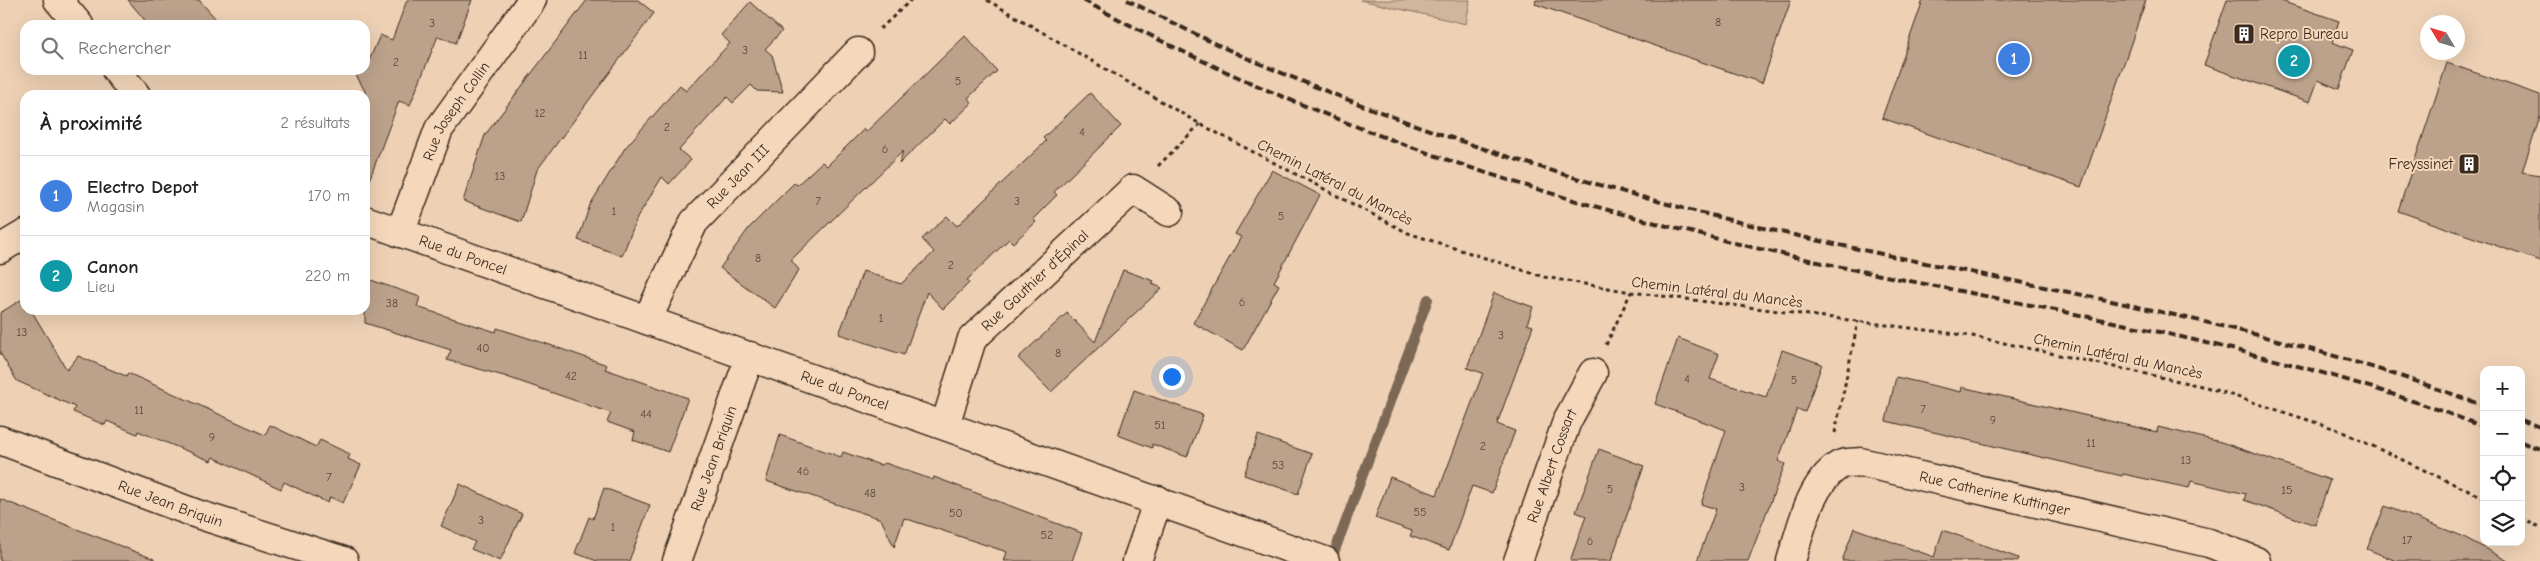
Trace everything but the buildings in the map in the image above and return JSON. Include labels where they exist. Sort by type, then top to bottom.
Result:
[{"type":"street","points":[[58,0],[74,20]]},
{"type":"street","name":"Rue Joseph Collin","points":[[400,233],[439,129],[532,0]]},
{"type":"street","name":"Rue Jean III","points":[[647,320],[694,222],[858,52]]},
{"type":"street","points":[[120,75],[132,90]]},
{"type":"street","points":[[1133,189],[1169,212]]},
{"type":"street","name":"Rue Gauthier d'Épinal","points":[[945,425],[972,339],[1133,189]]},
{"type":"street","name":"Rue du Poncel","points":[[370,222],[1158,500],[1325,561]]},
{"type":"street","points":[[0,249],[20,237]]},
{"type":"street","name":"Rue Jean Briquin","points":[[677,561],[750,356]]},
{"type":"street","name":"Rue Albert Cossart","points":[[1518,561],[1567,421],[1593,373]]},
{"type":"street","name":"Rue Jean Briquin","points":[[0,440],[197,514],[344,561]]},
{"type":"street","name":"Rue Catherine Kuttinger","points":[[1839,464],[1860,462],[2209,543],[2256,561]]},
{"type":"street","points":[[1791,561],[1812,501],[1823,479],[1839,464]]},
{"type":"street","points":[[1137,561],[1158,500]]},
{"type":"path","points":[[858,52],[910,0]]},
{"type":"path","name":"Chemin Latéral du Mancès","points":[[987,0],[1200,124],[1408,233],[1544,277],[1631,292],[1972,336],[2206,387],[2336,429],[2480,496]]},
{"type":"path","points":[[1133,189],[1200,124]]},
{"type":"path","points":[[1593,373],[1631,292]]},
{"type":"path","points":[[1839,464],[1833,442],[1858,321]]},
{"type":"path","points":[[2525,520],[2540,528]]},
{"type":"shaded area","points":[[1360,0],[1470,0],[1466,24]]},
{"type":"waterway","points":[[1331,561],[1428,299]]},
{"type":"railway","points":[[1083,0],[1171,46],[1262,88],[1354,126],[1448,160],[1543,191],[1735,243],[1832,265],[2161,332],[2243,352],[2405,398],[2480,426]]},
{"type":"railway","points":[[1127,0],[1234,52],[1314,86],[1446,136],[1580,179],[1716,217],[1785,233],[2225,327],[2313,350],[2399,376],[2480,405]]},
{"type":"railway","points":[[2525,421],[2540,427]]},
{"type":"railway","points":[[2525,443],[2540,449]]},
{"type":"place","name":"Repro Bureau","points":[[2244,34]]},
{"type":"place","name":"Electro Depot","points":[[2014,59]]},
{"type":"place","name":"Canon","points":[[2294,61]]},
{"type":"place","name":"Freyssinet","points":[[2469,164]]}]
